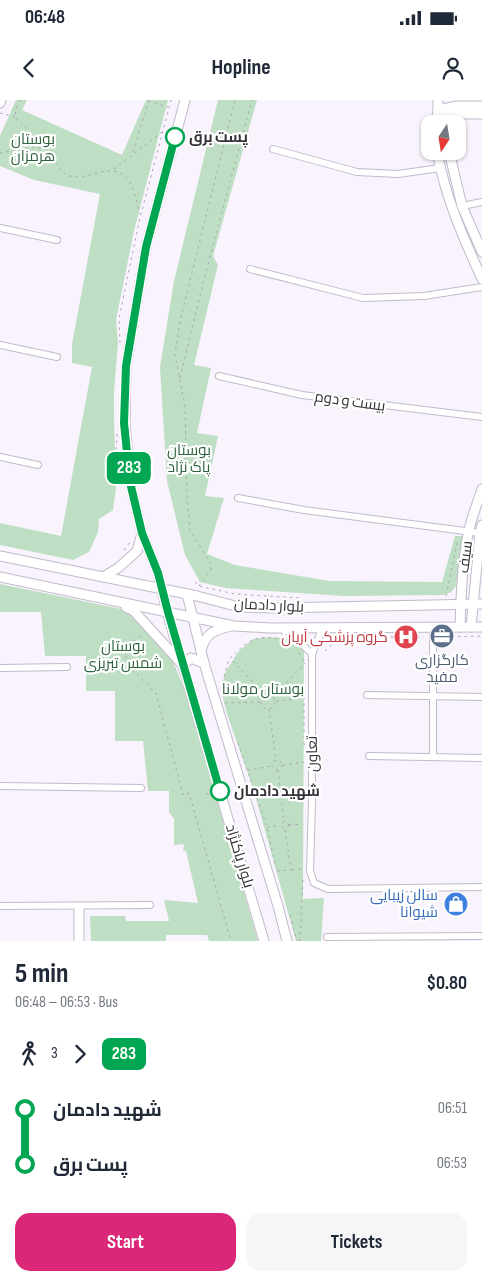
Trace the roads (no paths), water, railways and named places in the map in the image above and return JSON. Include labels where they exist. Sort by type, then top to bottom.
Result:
[{"type":"main road","name":"بلوار پاکنژاد","points":[[185,100],[146,247],[126,366],[124,423],[130,482],[142,533],[158,573],[264,941]]},
{"type":"main road","points":[[437,115],[438,100]]},
{"type":"main road","points":[[438,110],[456,106],[482,106]]},
{"type":"main road","points":[[438,110],[458,114],[482,114]]},
{"type":"main road","points":[[438,110],[440,115]]},
{"type":"main road","points":[[439,160],[451,208],[482,279]]},
{"type":"main road","points":[[451,160],[462,206],[482,252]]},
{"type":"main road","points":[[440,168],[452,167]]},
{"type":"main road","points":[[451,208],[462,206]]},
{"type":"main road","name":"سیف","points":[[460,627],[464,531],[482,489]]},
{"type":"main road","name":"سیف","points":[[471,627],[477,604],[481,529]]},
{"type":"main road","points":[[103,577],[118,568],[137,551],[142,533]]},
{"type":"main road","name":"بلوار دادمان","points":[[0,556],[187,594],[240,607],[477,604]]},
{"type":"main road","name":"بلوار دادمان","points":[[0,577],[234,626],[281,628],[482,627]]},
{"type":"main road","name":"بلوار پاکنژاد","points":[[187,594],[200,650],[287,941]]},
{"type":"main road","points":[[105,598],[133,610],[183,665],[192,658],[204,663]]},
{"type":"main road","points":[[200,650],[204,639],[210,634],[219,629],[234,626]]},
{"type":"main road","points":[[78,906],[79,941]]},
{"type":"street","points":[[274,148],[357,172],[398,174],[440,168]]},
{"type":"street","points":[[462,206],[482,202]]},
{"type":"street","points":[[0,228],[57,240]]},
{"type":"street","points":[[250,269],[363,298],[424,296],[482,287]]},
{"type":"street","points":[[0,345],[57,357]]},
{"type":"street","name":"بیست و دوم","points":[[219,376],[302,395],[482,418]]},
{"type":"street","points":[[0,457],[38,465]]},
{"type":"street","points":[[238,498],[304,510],[464,531],[481,529]]},
{"type":"street","name":"تعاون","points":[[323,627],[312,654],[310,871],[314,883],[328,889],[482,887]]},
{"type":"street","points":[[281,628],[312,654]]},
{"type":"street","points":[[433,628],[433,757]]},
{"type":"street","points":[[0,668],[67,667]]},
{"type":"street","points":[[368,694],[482,697]]},
{"type":"street","points":[[369,756],[482,758]]},
{"type":"street","points":[[0,786],[141,788]]},
{"type":"street","points":[[0,906],[150,905]]},
{"type":"street","points":[[327,937],[482,936]]},
{"type":"place","name":"پست برق","points":[[175,137]]},
{"type":"place","name":"کارگزاری مفید","points":[[442,636]]},
{"type":"place","name":"گروه پزشکی آریان","points":[[406,637]]},
{"type":"place","name":"شهید دادمان","points":[[220,791]]},
{"type":"place","name":"سالن زیبایی شیوانا","points":[[456,904]]},
{"type":"park label","name":"بوستان هرمزان","points":[[33,148]]},
{"type":"park label","name":"بوستان پاک نژاد","points":[[189,458]]},
{"type":"park label","name":"بوستان شمس تبریزی","points":[[123,654]]},
{"type":"park label","name":"بوستان مولانا","points":[[263,689]]}]
